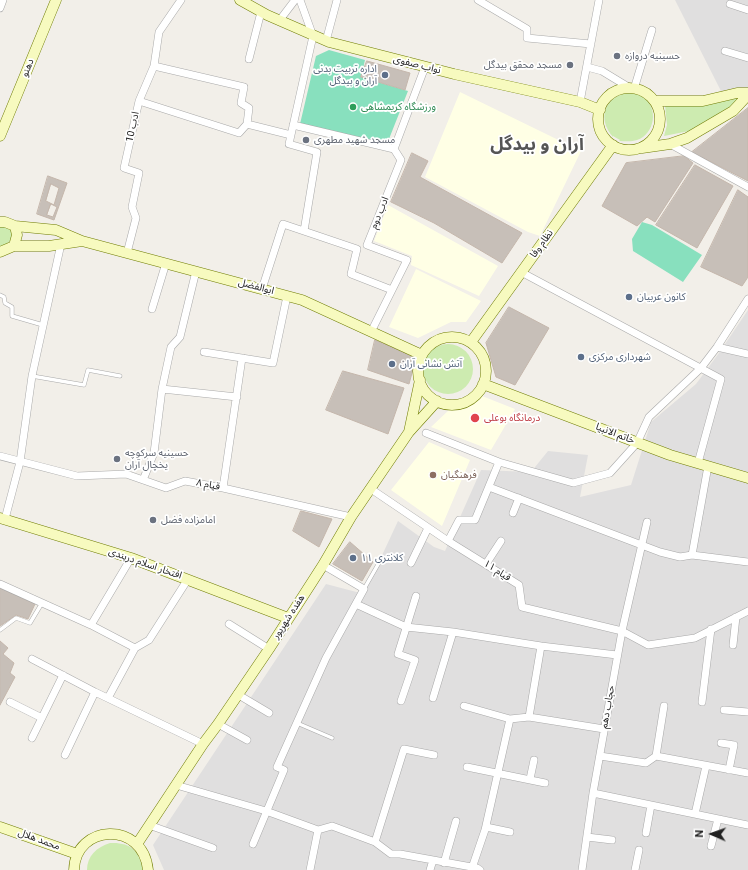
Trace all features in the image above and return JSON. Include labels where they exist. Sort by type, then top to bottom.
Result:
[{"type":"main road","name":"دهنو","points":[[0,136],[56,0]]},
{"type":"main road","name":"نواب صفوی","points":[[240,0],[279,21],[326,41],[425,67],[580,102],[600,110]]},
{"type":"main road","points":[[638,148],[647,144],[654,138],[660,120],[659,110],[648,94],[639,90],[632,88],[614,92],[603,103],[600,110],[599,120],[601,130],[613,145],[629,150],[670,144],[687,138],[732,112],[748,94]]},
{"type":"main road","points":[[654,101],[703,101],[737,93],[748,94]]},
{"type":"main road","name":"نظام وفا","points":[[471,342],[613,145]]},
{"type":"main road","points":[[5,221],[17,234],[14,246]]},
{"type":"main road","name":"ابوالفضل","points":[[5,221],[56,230],[82,241],[302,300],[422,355]]},
{"type":"main road","points":[[0,252],[14,246],[49,246],[82,241]]},
{"type":"main road","points":[[449,337],[460,338],[471,342],[479,350],[484,361],[486,372],[483,384],[477,393],[469,400],[459,404],[448,404],[437,401],[428,395],[420,380],[418,365],[422,355],[429,346],[438,340],[449,337]]},
{"type":"main road","name":"هفده شهریور","points":[[137,844],[203,744],[269,649],[323,565],[351,517],[409,432],[420,380]]},
{"type":"main road","name":"خاتم الانبیا","points":[[483,384],[670,455],[748,478]]},
{"type":"main road","points":[[409,432],[437,401]]},
{"type":"main road","name":"افتخار اسلام دربندی","points":[[2,518],[131,558],[288,618]]},
{"type":"main road","name":"محمد هلال","points":[[0,827],[77,854]]},
{"type":"main road","points":[[74,870],[77,854],[84,844],[93,838],[104,834],[116,834],[127,837],[137,844],[143,852],[148,870]]},
{"type":"street","points":[[0,8],[3,0]]},
{"type":"street","name":"ادب 10","points":[[127,253],[136,218],[132,207],[138,173],[124,168],[139,101],[154,66],[159,32],[181,0]]},
{"type":"street","points":[[279,21],[295,0]]},
{"type":"street","points":[[300,0],[313,36],[289,144],[317,152],[304,231]]},
{"type":"street","points":[[326,41],[338,0]]},
{"type":"street","points":[[478,0],[527,29],[527,38],[591,44]]},
{"type":"street","points":[[580,102],[599,0]]},
{"type":"street","points":[[730,4],[748,10]]},
{"type":"street","points":[[250,59],[261,12]]},
{"type":"street","points":[[587,68],[602,71],[632,88],[652,30]]},
{"type":"street","points":[[725,51],[748,58]]},
{"type":"street","points":[[139,101],[239,133],[247,124],[249,108],[241,103],[244,87],[154,66]]},
{"type":"street","points":[[293,125],[394,149],[425,67]]},
{"type":"street","points":[[247,124],[291,135]]},
{"type":"street","points":[[670,144],[748,187]]},
{"type":"street","name":"ادب دوم","points":[[367,245],[401,160],[394,149]]},
{"type":"street","points":[[262,289],[283,224],[357,249],[367,245],[407,260],[371,332]]},
{"type":"street","points":[[2,518],[20,462],[32,376],[61,244]]},
{"type":"street","points":[[357,249],[351,274],[392,290]]},
{"type":"street","points":[[152,309],[166,263]]},
{"type":"street","points":[[143,480],[154,453],[162,389],[171,347],[180,337],[196,272]]},
{"type":"street","points":[[521,272],[720,379],[698,463]]},
{"type":"street","points":[[204,352],[273,363],[287,296]]},
{"type":"street","points":[[426,433],[499,462],[573,483],[610,473],[637,442],[649,417],[701,368],[717,347],[748,299]]},
{"type":"street","points":[[717,347],[748,354]]},
{"type":"street","points":[[223,488],[242,358]]},
{"type":"street","points":[[162,389],[236,397]]},
{"type":"street","name":"قیام ۸","points":[[0,456],[77,476],[126,474],[166,488],[185,481],[223,488],[351,517]]},
{"type":"street","points":[[448,542],[459,520],[475,520],[499,462]]},
{"type":"street","points":[[692,555],[708,466]]},
{"type":"street","points":[[489,487],[642,545],[680,557],[692,555],[748,562]]},
{"type":"street","name":"قیام ۱۱","points":[[371,489],[448,542],[486,564],[519,586],[522,607],[622,631]]},
{"type":"street","points":[[513,513],[520,498]]},
{"type":"street","name":"حجاب دهم","points":[[582,870],[593,793],[617,655],[647,522]]},
{"type":"street","points":[[411,563],[428,528]]},
{"type":"street","points":[[486,564],[501,541]]},
{"type":"street","points":[[91,625],[131,558]]},
{"type":"street","points":[[253,844],[284,770],[277,767],[326,658],[364,588],[323,565]]},
{"type":"street","points":[[108,698],[135,648],[149,640],[188,579]]},
{"type":"street","points":[[0,584],[91,625],[135,648]]},
{"type":"street","points":[[401,701],[415,660],[398,654],[416,596]]},
{"type":"street","points":[[356,604],[406,627],[617,655]]},
{"type":"street","points":[[622,631],[648,645],[695,638],[748,611]]},
{"type":"street","points":[[733,645],[736,617]]},
{"type":"street","points":[[230,624],[269,649]]},
{"type":"street","points":[[702,702],[711,629]]},
{"type":"street","points":[[434,698],[452,632]]},
{"type":"street","points":[[529,717],[541,646]]},
{"type":"street","points":[[32,659],[95,692],[203,744]]},
{"type":"street","points":[[32,738],[63,675]]},
{"type":"street","points":[[65,755],[95,692]]},
{"type":"street","points":[[237,694],[270,713]]},
{"type":"street","points":[[10,702],[42,718]]},
{"type":"street","points":[[464,706],[510,719],[529,717],[604,729]]},
{"type":"street","points":[[600,756],[646,763],[656,756],[664,706]]},
{"type":"street","points":[[724,710],[748,712]]},
{"type":"street","points":[[472,868],[485,830],[510,719]]},
{"type":"street","points":[[218,724],[247,740]]},
{"type":"street","points":[[721,743],[734,745],[729,770]]},
{"type":"street","points":[[375,842],[404,749],[434,755]]},
{"type":"street","points":[[656,756],[748,773]]},
{"type":"street","points":[[530,779],[534,760]]},
{"type":"street","points":[[696,814],[706,766]]},
{"type":"street","points":[[467,767],[544,783]]},
{"type":"street","points":[[176,785],[266,811],[318,830],[332,826],[375,842],[391,854],[400,854],[480,870]]},
{"type":"street","points":[[593,793],[748,825]]},
{"type":"street","points":[[646,833],[651,805]]},
{"type":"street","points":[[711,846],[718,819]]},
{"type":"street","points":[[444,863],[456,821]]},
{"type":"street","points":[[149,825],[213,848]]},
{"type":"street","points":[[485,830],[486,826],[510,832]]},
{"type":"street","points":[[310,870],[318,830]]},
{"type":"street","points":[[587,837],[612,840]]},
{"type":"street","points":[[635,870],[639,850]]},
{"type":"street","points":[[430,870],[433,860]]},
{"type":"lane","points":[[0,295],[4,297],[6,303],[12,307],[12,316],[43,325]]},
{"type":"lane","points":[[32,376],[84,386],[88,370],[120,376]]},
{"type":"lane","points":[[364,588],[380,562]]},
{"type":"lane","points":[[0,630],[16,618],[30,623],[42,603]]},
{"type":"lane","points":[[297,723],[332,738]]},
{"type":"shaded area","points":[[675,0],[748,0],[748,94],[724,97]]},
{"type":"shaded area","points":[[460,92],[581,151],[540,236],[528,232],[425,177]]},
{"type":"shaded area","points":[[388,205],[498,266],[479,296],[411,265],[412,256],[374,241]]},
{"type":"shaded area","points":[[416,269],[481,301],[466,322],[451,322],[418,338],[389,327]]},
{"type":"shaded area","points":[[748,310],[748,870],[164,870],[153,845],[326,584],[364,594],[398,521],[434,547],[445,551],[481,470],[531,472],[548,451],[588,455],[580,497],[631,485],[651,422],[696,384]]},
{"type":"shaded area","name":"درمانگاه بوعلی","points":[[482,396],[515,409],[491,450],[431,427],[450,409],[469,403]]},
{"type":"shaded area","name":"فرهنگیان","points":[[429,442],[470,460],[442,526],[391,490]]},
{"type":"green space","name":"ورزشگاه کریمشاهی","points":[[329,50],[365,60],[361,77],[408,91],[387,144],[300,124],[316,56]]},
{"type":"green space","points":[[629,92],[640,95],[648,102],[653,114],[653,120],[651,127],[643,137],[635,141],[619,141],[620,140],[613,137],[608,130],[604,116],[609,104],[614,99]]},
{"type":"green space","points":[[745,96],[730,107],[689,131],[664,136],[667,125],[665,105],[697,106]]},
{"type":"green space","points":[[642,222],[652,225],[702,255],[683,282],[633,251],[632,239]]},
{"type":"green space","points":[[0,224],[11,228],[13,237],[7,244],[0,246]]},
{"type":"green space","points":[[443,344],[453,344],[466,351],[473,364],[473,374],[466,387],[453,394],[443,394],[434,390],[427,383],[423,374],[423,364],[427,355],[434,348]]},
{"type":"green space","points":[[110,843],[123,844],[136,852],[143,870],[87,870],[87,865],[91,856],[101,847]]},
{"type":"building","name":"اداره تربیت بدنی آران و بیدگل","points":[[367,61],[410,73],[405,90],[361,77]]},
{"type":"building","points":[[748,108],[748,181],[692,152]]},
{"type":"building","points":[[412,153],[428,161],[420,177],[522,233],[502,263],[434,223],[391,202]]},
{"type":"building","points":[[684,156],[693,163],[655,222],[647,217],[637,226],[602,206],[626,163]]},
{"type":"building","points":[[695,165],[733,186],[697,248],[656,225]]},
{"type":"building","points":[[48,176],[67,183],[54,220],[37,214]]},
{"type":"building","points":[[51,184],[59,188],[54,205],[46,201]]},
{"type":"building","points":[[738,190],[748,197],[748,277],[742,286],[701,267]]},
{"type":"building","points":[[51,204],[57,207],[53,217],[47,215]]},
{"type":"building","points":[[509,307],[549,328],[515,385],[496,377],[486,343]]},
{"type":"building","name":"آتش نشانی آران","points":[[375,340],[416,358],[409,384],[368,370]]},
{"type":"building","points":[[343,371],[404,388],[388,434],[326,410]]},
{"type":"building","points":[[301,511],[332,519],[319,547],[293,531]]},
{"type":"building","name":"کلانتری ۱۱","points":[[350,542],[373,562],[362,581],[333,564]]},
{"type":"building","points":[[0,588],[35,604],[28,619],[16,615],[0,626]]},
{"type":"building","points":[[0,641],[8,648],[3,654],[14,663],[10,673],[15,677],[0,705]]},
{"type":"place","name":"حسینیه دروازه","points":[[617,56]]},
{"type":"place","name":"مسجد محقق بیدگل","points":[[570,65]]},
{"type":"place","name":"اداره تربیت بدنی آران و بیدگل","points":[[385,75]]},
{"type":"place","name":"ورزشگاه کریمشاهی","points":[[353,107]]},
{"type":"place","name":"مسجد شهید مطهری","points":[[306,140]]},
{"type":"place","name":"کانون عربیان","points":[[629,297]]},
{"type":"place","name":"شهرداری مرکزی","points":[[581,357]]},
{"type":"place","name":"آتش نشانی آران","points":[[392,364]]},
{"type":"place","name":"درمانگاه بوعلی","points":[[475,418]]},
{"type":"place","name":"حسینیه سرکوچه یخچال آران","points":[[117,459]]},
{"type":"place","name":"فرهنگیان","points":[[433,475]]},
{"type":"place","name":"امامزاده فضل","points":[[153,520]]},
{"type":"place","name":"کلانتری ۱۱","points":[[353,558]]},
{"type":"district","name":"آران و بیدگل","points":[[537,145]]}]
